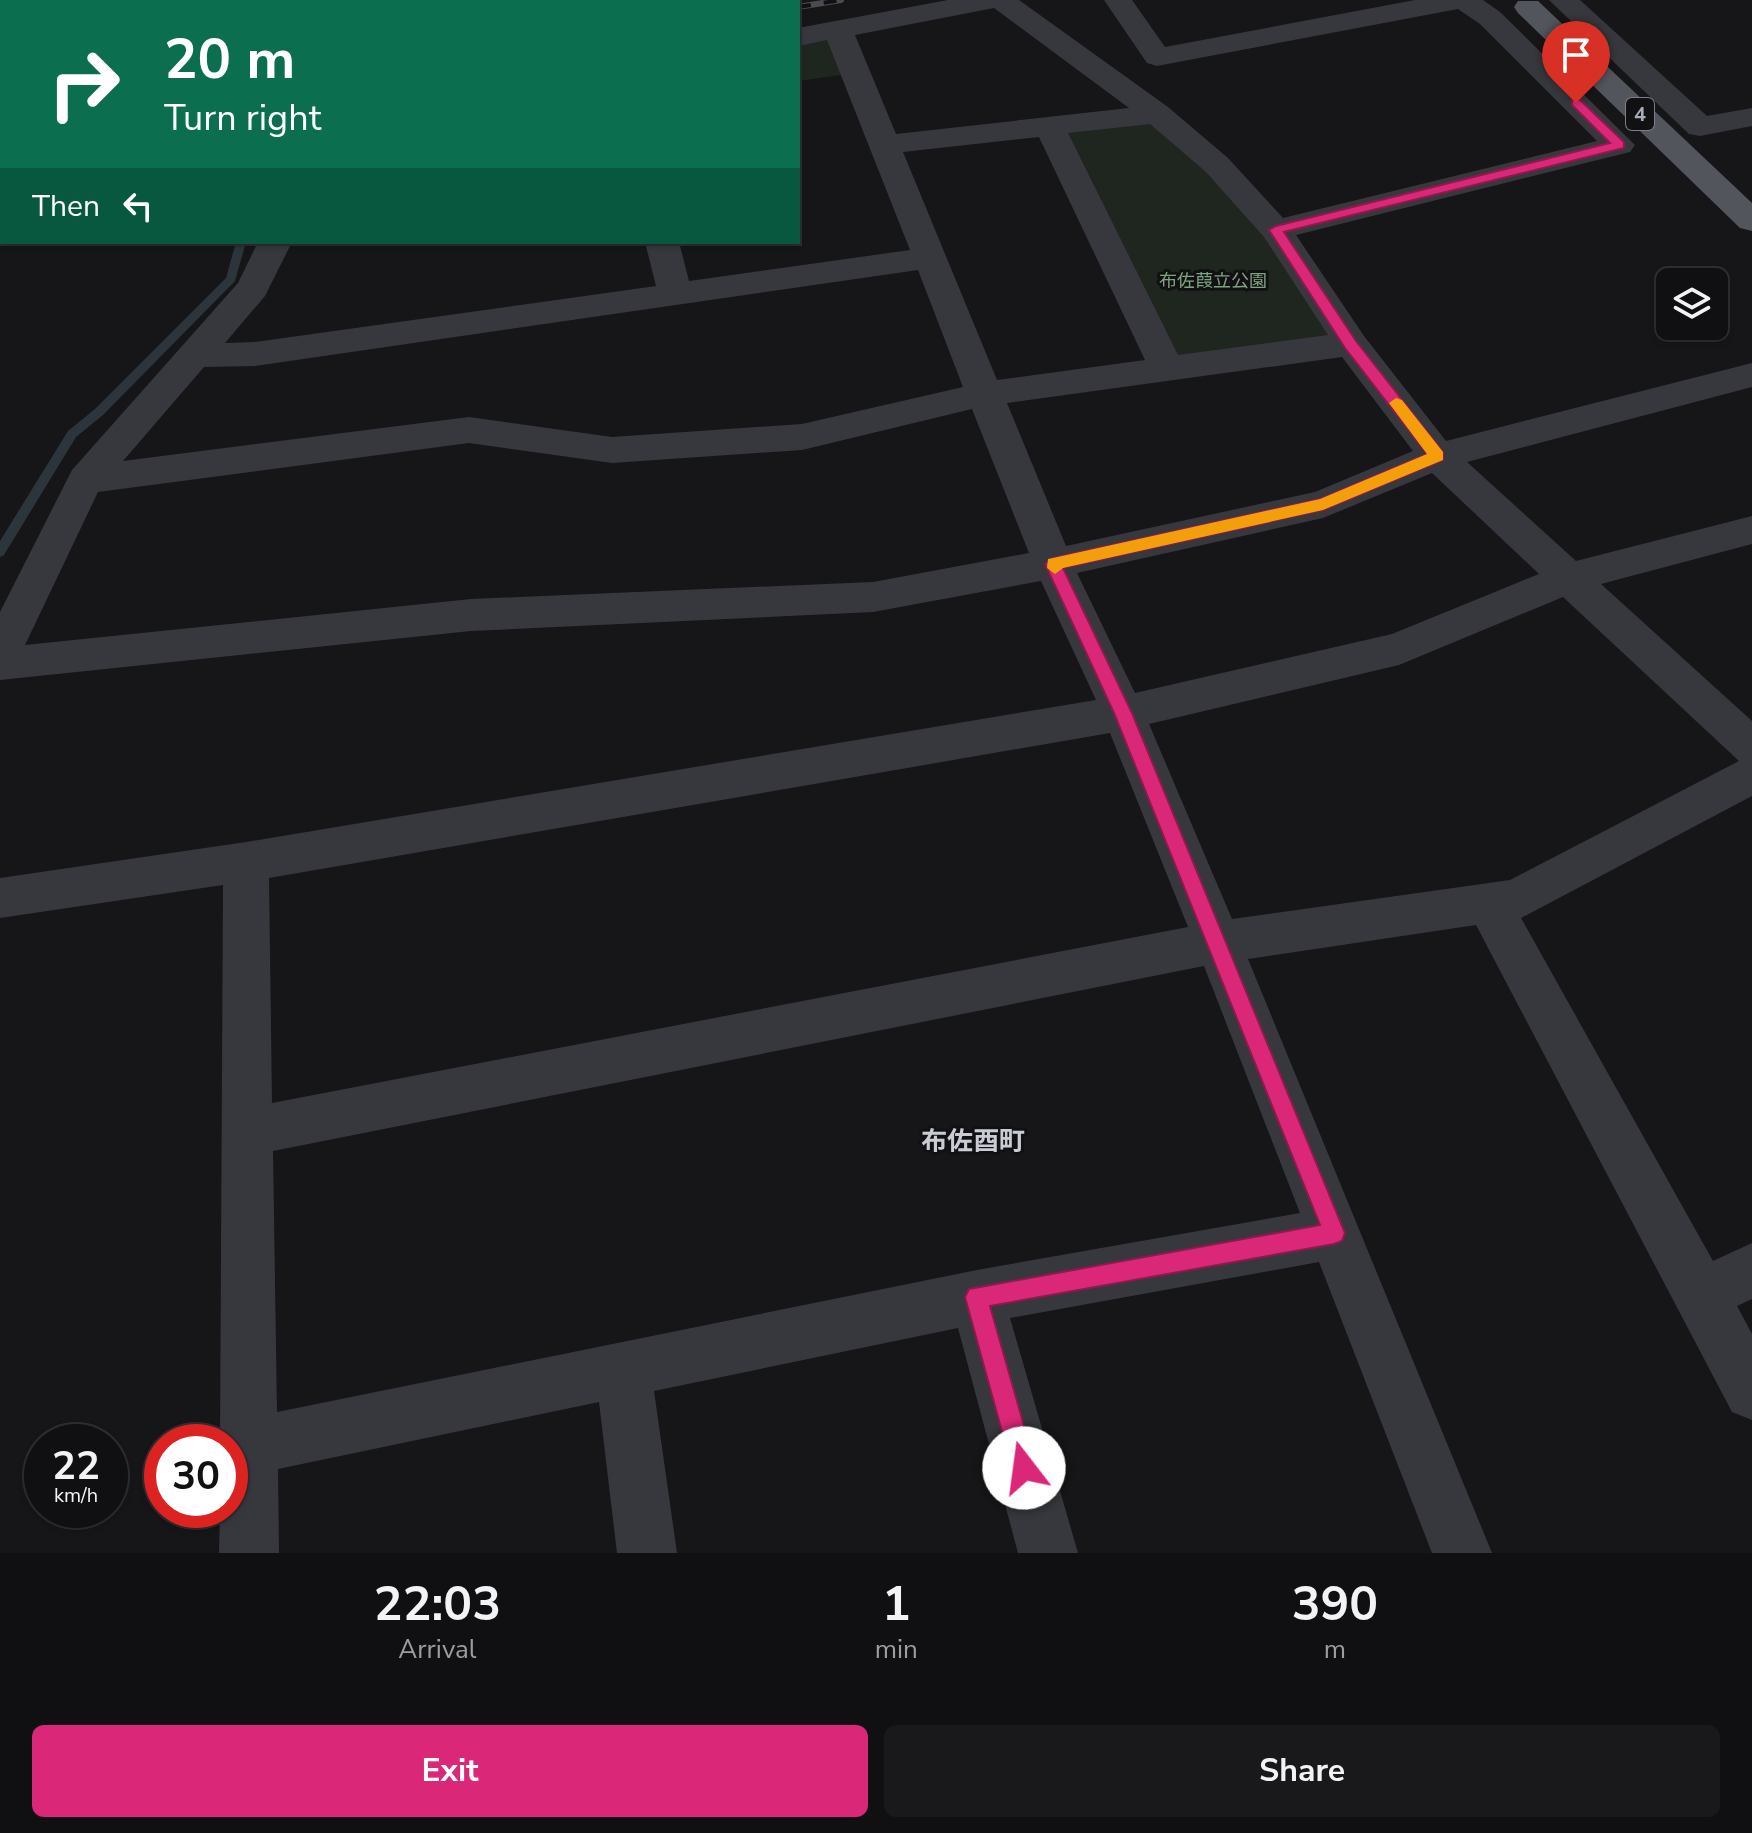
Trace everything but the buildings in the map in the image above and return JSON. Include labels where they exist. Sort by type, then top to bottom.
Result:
[{"type":"main road","name":"4","points":[[1528,7],[1752,221]]},
{"type":"street","points":[[800,37],[993,0]]},
{"type":"street","points":[[1001,0],[1157,114],[1217,165],[1276,230],[1351,344],[1437,456],[1752,748]]},
{"type":"street","points":[[1118,0],[1157,57],[1462,0],[1490,18],[1619,145],[1276,230]]},
{"type":"street","points":[[1563,0],[1700,127],[1752,117]]},
{"type":"street","points":[[838,30],[1053,564],[1123,713],[1218,942],[1462,1553]]},
{"type":"street","points":[[884,145],[1157,114]]},
{"type":"street","points":[[1049,126],[1167,369]]},
{"type":"street","points":[[0,653],[85,480],[253,288],[274,244]]},
{"type":"street","points":[[662,244],[675,294]]},
{"type":"street","points":[[194,355],[255,354],[930,258]]},
{"type":"street","points":[[85,480],[469,430],[612,450],[802,437],[985,394],[1351,344]]},
{"type":"street","points":[[0,664],[471,615],[873,597],[1053,564],[1323,504],[1437,456],[1749,381]]},
{"type":"street","points":[[0,898],[246,862],[1123,713],[1399,649],[1571,577],[1752,530]]},
{"type":"street","points":[[247,1132],[1218,942],[1517,899],[1752,775]]},
{"type":"street","points":[[246,862],[248,1424]]},
{"type":"street","points":[[1489,904],[1752,1392]]},
{"type":"street","points":[[249,1553],[248,1446],[977,1297],[1334,1233]]},
{"type":"street","points":[[1702,1295],[1752,1270]]},
{"type":"street","points":[[977,1297],[1048,1553]]},
{"type":"street","points":[[623,1370],[647,1553]]},
{"type":"green space","points":[[833,38],[841,75],[800,81],[800,39]]},
{"type":"green space","name":"布佐葭立公園","points":[[1157,114],[1217,165],[1351,344],[1167,369],[1049,126]]},
{"type":"waterway","points":[[0,552],[72,434],[99,412],[231,279],[240,244]]},
{"type":"railway","points":[[800,7],[841,0]]},
{"type":"slow traffic","points":[[1055,568],[1053,564],[1323,504],[1437,456],[1396,403]]},
{"type":"district","name":"布佐酉町","points":[[973,1141]]},
{"type":"route","points":[[1024,1468],[977,1297],[1334,1233],[1123,713],[1053,564],[1323,504],[1437,456],[1351,344],[1276,230],[1619,145],[1576,103]]}]
